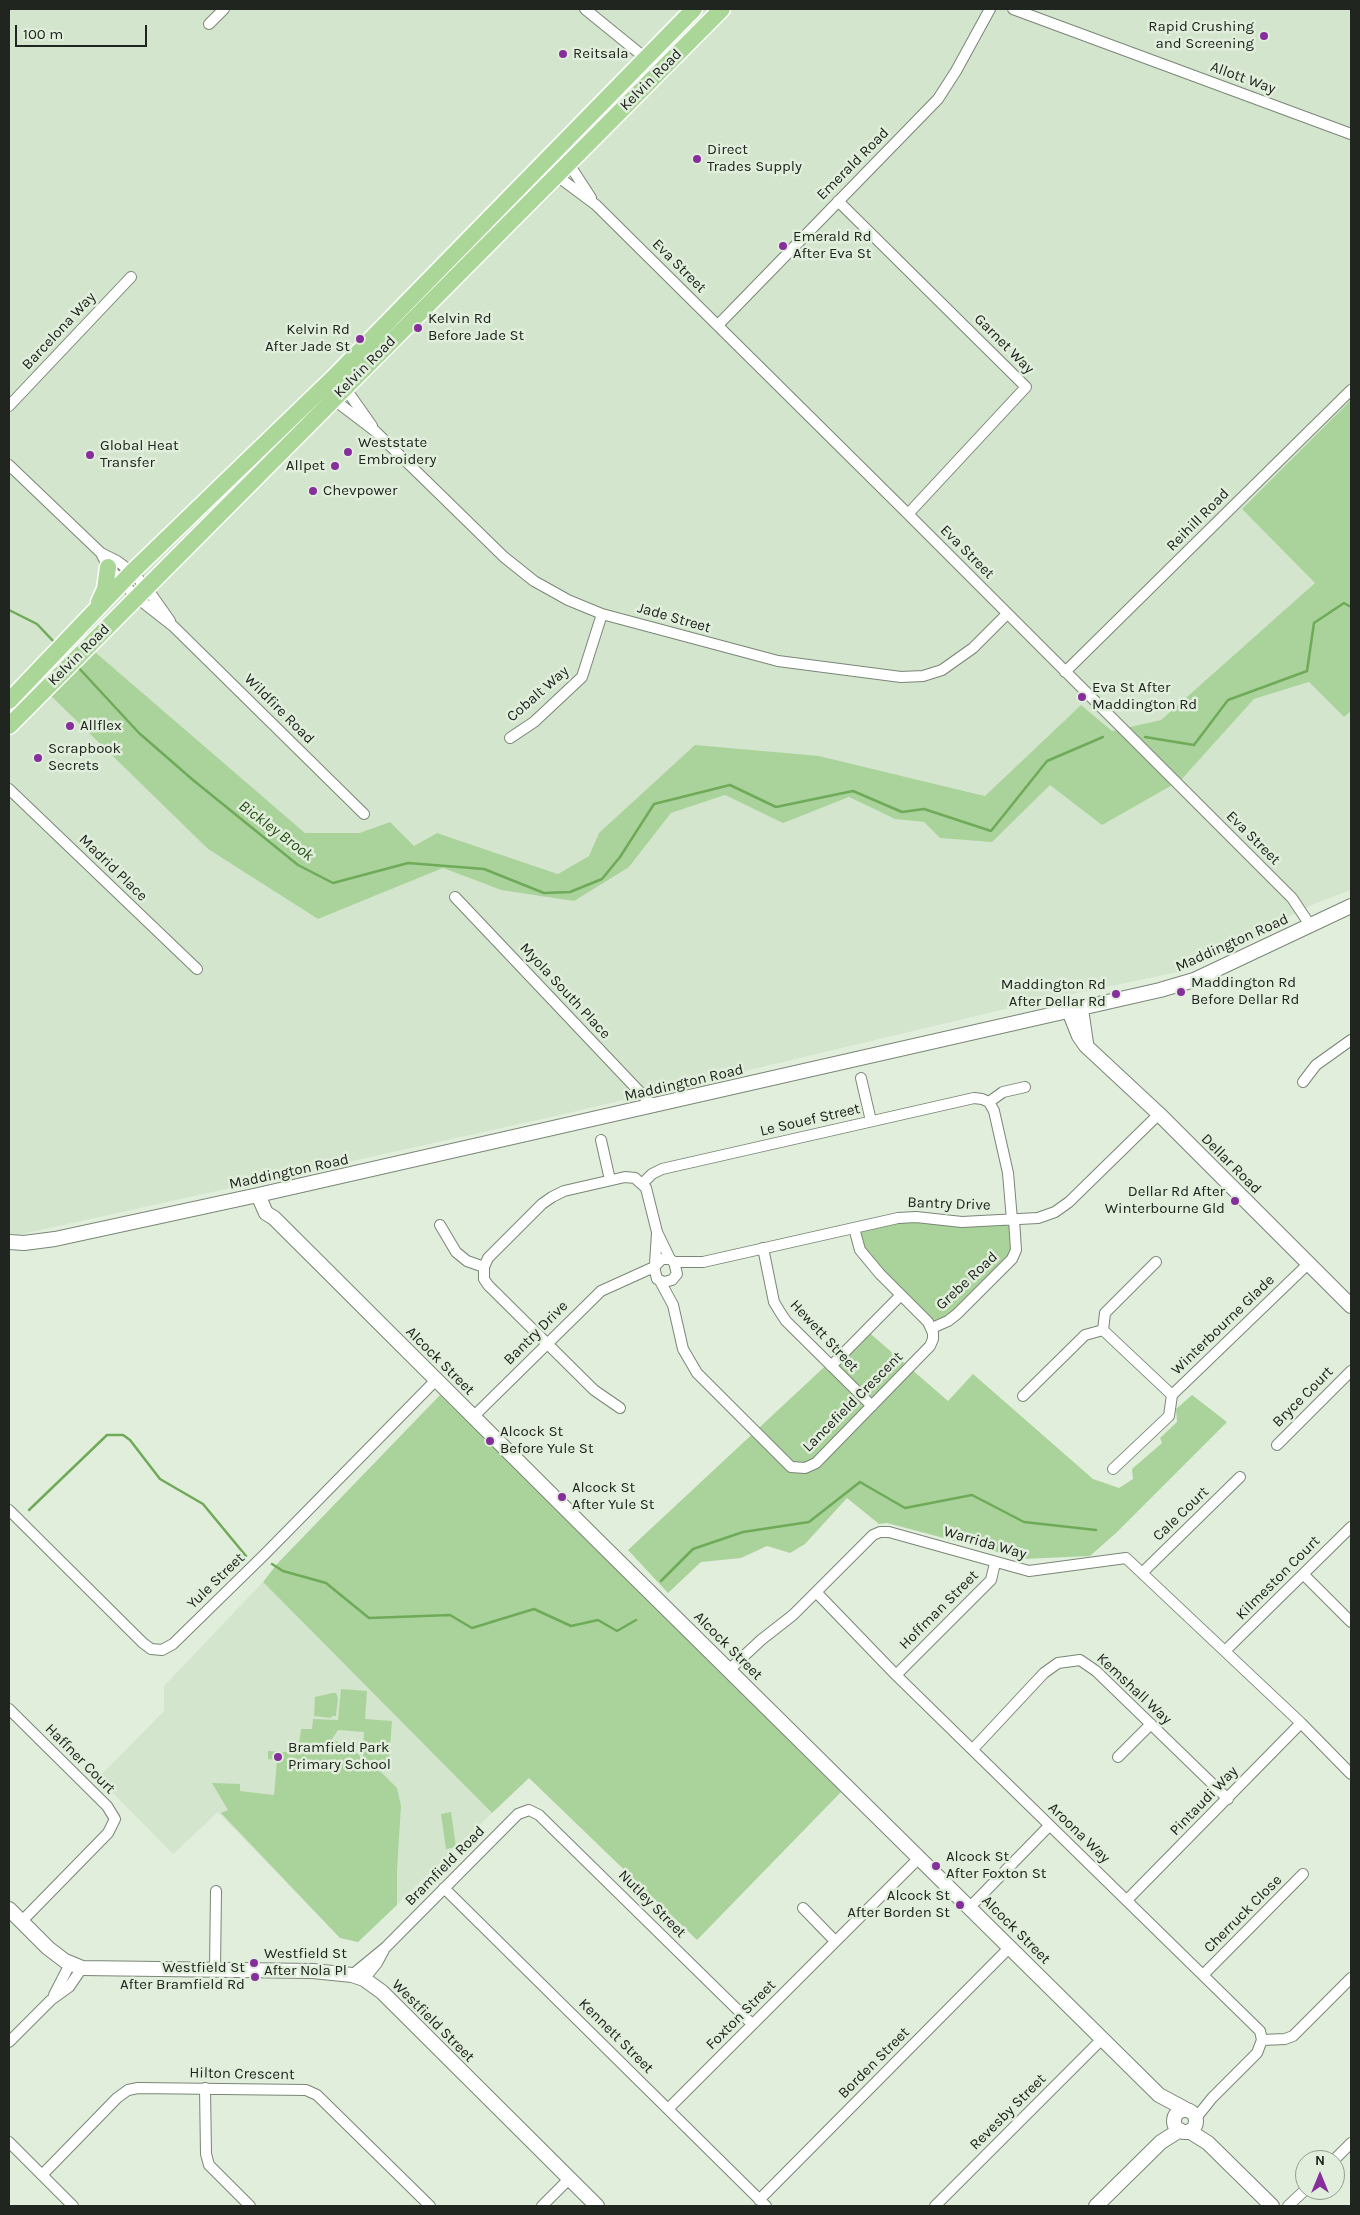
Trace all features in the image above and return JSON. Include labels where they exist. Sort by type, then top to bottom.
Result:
[{"type":"main road","name":"Kelvin Road","points":[[340,381],[394,316],[694,9]]},
{"type":"main road","name":"Kelvin Road","points":[[9,726],[141,592],[327,394],[419,313],[722,9]]},
{"type":"main road","points":[[394,316],[400,320],[405,320],[419,313]]},
{"type":"main road","name":"Kelvin Road","points":[[9,700],[127,577],[327,394]]},
{"type":"main road","points":[[96,609],[105,590],[104,560]]},
{"type":"main road","name":"Maddington Road","points":[[9,1242],[24,1243],[55,1239],[264,1194],[1075,1010],[1194,980],[1351,906]]},
{"type":"main road","name":"Dellar Road","points":[[1075,1010],[1079,1036],[1086,1046],[1158,1114],[1351,1306]]},
{"type":"main road","name":"Alcock Street","points":[[264,1194],[266,1213],[274,1218],[1272,2206]]},
{"type":"main road","points":[[9,1909],[48,1948],[76,1966]]},
{"type":"main road","name":"Westfield Street","points":[[76,1966],[313,1971],[358,1977],[382,1992],[596,2206]]},
{"type":"main road","points":[[1100,2205],[1160,2142],[1186,2120]]},
{"type":"street","points":[[209,24],[224,9]]},
{"type":"street","points":[[585,9],[660,70]]},
{"type":"street","name":"Emerald Road","points":[[718,325],[938,99],[956,71],[990,9]]},
{"type":"street","name":"Allott Way","points":[[1013,9],[1351,134]]},
{"type":"street","name":"Eva Street","points":[[557,151],[569,164],[596,205]]},
{"type":"street","name":"Eva Street","points":[[544,164],[596,205],[718,325],[1292,898],[1310,925]]},
{"type":"street","name":"Garnet Way","points":[[838,201],[1026,387],[908,514]]},
{"type":"street","name":"Barcelona Way","points":[[9,406],[131,277]]},
{"type":"street","name":"Jade Street","points":[[340,381],[375,431]]},
{"type":"street","name":"Reihill Road","points":[[1065,672],[1351,390]]},
{"type":"street","name":"Jade Street","points":[[327,394],[375,431],[504,557],[534,581],[568,600],[602,614],[778,661],[901,678],[923,676],[942,670],[973,648],[1007,614]]},
{"type":"street","name":"Wildfire Road","points":[[9,465],[104,560],[127,577],[364,814]]},
{"type":"street","name":"Wildfire Road","points":[[104,560],[117,561],[127,577],[141,592]]},
{"type":"street","name":"Cobalt Way","points":[[510,738],[534,722],[582,678],[602,614]]},
{"type":"street","name":"Madrid Place","points":[[9,789],[197,969]]},
{"type":"street","name":"Myola South Place","points":[[455,897],[653,1106]]},
{"type":"street","points":[[1302,1082],[1316,1065],[1351,1040]]},
{"type":"street","points":[[861,1078],[871,1122]]},
{"type":"street","points":[[1013,1220],[1008,1173],[994,1111],[989,1102],[1004,1092],[1025,1086]]},
{"type":"street","name":"Le Souef Street","points":[[643,1184],[652,1174],[662,1169],[974,1098],[989,1102]]},
{"type":"street","name":"Bantry Drive","points":[[676,1276],[703,1262],[907,1216],[962,1222],[1038,1218],[1055,1212],[1069,1202],[1158,1114]]},
{"type":"street","points":[[601,1140],[610,1180]]},
{"type":"street","points":[[620,1408],[594,1390],[488,1285],[484,1279],[484,1267],[488,1258],[547,1200],[564,1191],[610,1180],[630,1177],[643,1184],[648,1192],[657,1232],[672,1260],[676,1276],[668,1282],[659,1280],[654,1266],[657,1232]]},
{"type":"street","name":"Grebe Road","points":[[932,1328],[948,1321],[957,1314],[1012,1259],[1016,1250],[1013,1220]]},
{"type":"street","points":[[440,1225],[456,1252],[467,1261],[484,1267]]},
{"type":"street","points":[[854,1228],[860,1250],[864,1256],[932,1328]]},
{"type":"street","name":"Hewett Street","points":[[762,1248],[774,1302],[780,1312],[872,1406]]},
{"type":"street","points":[[654,1266],[662,1259],[672,1260]]},
{"type":"street","name":"Bantry Drive","points":[[672,1260],[703,1262]]},
{"type":"street","points":[[1023,1396],[1085,1335],[1103,1330],[1105,1313],[1156,1262]]},
{"type":"street","name":"Winterbourne Glade","points":[[1103,1330],[1172,1395],[1308,1264]]},
{"type":"street","name":"Bantry Drive","points":[[474,1416],[601,1291],[654,1266]]},
{"type":"street","name":"Lancefield Crescent","points":[[673,1305],[676,1276]]},
{"type":"street","name":"Bantry Drive","points":[[627,1280],[659,1280]]},
{"type":"street","name":"Lancefield Crescent","points":[[659,1280],[673,1305],[684,1350],[697,1373],[790,1467],[805,1468],[816,1463],[930,1346],[933,1338],[932,1328]]},
{"type":"street","points":[[831,1366],[901,1295]]},
{"type":"street","name":"Bryce Court","points":[[1277,1445],[1351,1371]]},
{"type":"street","name":"Yule Street","points":[[9,1510],[143,1643],[151,1649],[162,1650],[173,1644],[265,1554],[436,1380]]},
{"type":"street","points":[[1112,1469],[1169,1416],[1172,1395]]},
{"type":"street","name":"Cale Court","points":[[1143,1572],[1240,1477]]},
{"type":"street","name":"Kilmeston Court","points":[[1225,1651],[1351,1527]]},
{"type":"street","name":"Warrida Way","points":[[729,1670],[761,1640],[793,1615],[873,1535],[880,1532],[889,1532],[1030,1572],[1126,1558],[1301,1723],[1351,1774]]},
{"type":"street","name":"Hoffman Street","points":[[896,1675],[991,1580],[995,1563]]},
{"type":"street","points":[[1304,1575],[1351,1622]]},
{"type":"street","name":"Aroona Way","points":[[816,1592],[896,1675],[1049,1826],[1204,1974],[1260,2031],[1262,2040]]},
{"type":"street","name":"Kemshall Way","points":[[973,1749],[1044,1673],[1058,1662],[1080,1660],[1096,1671],[1228,1799]]},
{"type":"street","name":"Haffner Court","points":[[9,1709],[106,1806],[115,1819],[108,1833],[21,1922]]},
{"type":"street","name":"Pintaudi Way","points":[[1128,1900],[1301,1723]]},
{"type":"street","points":[[1118,1757],[1151,1724]]},
{"type":"street","name":"Bramfield Road","points":[[358,1977],[378,1963],[386,1947],[518,1814],[528,1810]]},
{"type":"street","name":"Nutley Street","points":[[528,1810],[539,1814],[752,2024]]},
{"type":"street","points":[[970,1907],[1049,1826]]},
{"type":"street","name":"Foxton Street","points":[[668,2110],[920,1857]]},
{"type":"street","name":"Cherruck Close","points":[[1204,1974],[1303,1874]]},
{"type":"street","name":"Kennett Street","points":[[444,1888],[762,2203]]},
{"type":"street","points":[[215,1970],[216,1891]]},
{"type":"street","points":[[803,1908],[835,1941]]},
{"type":"street","name":"Borden Street","points":[[762,2203],[1010,1947]]},
{"type":"street","points":[[9,2042],[50,2000],[69,1986],[76,1966]]},
{"type":"street","points":[[1186,2120],[1212,2098],[1257,2052],[1262,2040],[1285,2039],[1293,2036],[1351,1978]]},
{"type":"street","name":"Revesby Street","points":[[935,2206],[1102,2039]]},
{"type":"street","name":"Hilton Crescent","points":[[42,2175],[124,2092],[138,2088],[205,2088],[312,2092],[430,2206]]},
{"type":"street","points":[[205,2088],[206,2154],[209,2165],[250,2206]]},
{"type":"street","points":[[9,2142],[73,2206]]},
{"type":"street","points":[[542,2206],[569,2179]]},
{"type":"shaded area","points":[[9,9],[1351,9],[1351,400],[1242,509],[1316,583],[1161,720],[1112,731],[1081,705],[986,796],[819,756],[599,833],[589,856],[559,874],[437,833],[414,846],[389,822],[359,833],[305,833],[95,652],[49,694],[208,849],[318,919],[443,868],[501,890],[629,867],[671,813],[725,795],[783,822],[849,797],[895,819],[924,822],[940,838],[1050,785],[1181,780],[1254,699],[1309,682],[1344,717],[1351,711],[1351,890],[1314,904],[1286,918],[1281,926],[1178,972],[1039,1001],[560,1115],[9,1237]]},
{"type":"shaded area","name":"Bramfield Park Primary School","points":[[263,1582],[492,1813],[358,1942],[340,1938],[218,1812],[173,1854],[98,1778],[164,1711],[164,1686]]},
{"type":"green space","points":[[1351,400],[1351,711],[1344,717],[1309,682],[1254,699],[1181,780],[1102,825],[1050,785],[992,842],[940,838],[924,822],[895,819],[849,797],[783,823],[725,795],[671,813],[629,867],[574,901],[501,890],[443,868],[318,919],[208,849],[49,694],[95,652],[305,833],[359,833],[390,822],[414,846],[437,833],[558,874],[589,856],[599,833],[695,745],[819,756],[985,796],[1081,705],[1112,731],[1161,720],[1315,583],[1242,509]]},
{"type":"green space","points":[[1014,1220],[1016,1250],[944,1323],[932,1328],[860,1250],[854,1228],[883,1221]]},
{"type":"green space","points":[[865,1329],[948,1401],[973,1374],[1093,1479],[1119,1488],[1133,1479],[1132,1469],[1162,1443],[1160,1438],[1177,1422],[1176,1409],[1192,1395],[1227,1422],[1116,1533],[1090,1556],[1023,1559],[887,1523],[879,1524],[847,1498],[805,1544],[790,1553],[767,1546],[741,1558],[701,1562],[668,1593],[628,1550]]},
{"type":"green space","points":[[440,1395],[730,1679],[841,1792],[697,1940],[529,1778],[492,1813],[263,1582],[277,1564]]},
{"type":"green space","points":[[341,1689],[367,1691],[365,1719],[392,1721],[389,1761],[363,1760],[364,1732],[338,1730],[332,1739],[353,1749],[360,1756],[360,1763],[381,1772],[397,1788],[401,1806],[397,1905],[358,1942],[340,1938],[221,1813],[228,1810],[212,1783],[240,1784],[240,1791],[274,1795],[277,1760],[268,1759],[268,1751],[298,1753],[301,1729],[312,1729],[313,1719],[338,1720]]},
{"type":"green space","points":[[336,1693],[338,1698],[336,1716],[331,1718],[314,1716],[315,1697]]},
{"type":"green space","points":[[451,1812],[456,1847],[446,1849],[441,1814]]},
{"type":"waterway","name":"Bickley Brook","points":[[1145,737],[1194,745],[1228,700],[1307,671],[1314,623],[1344,603],[1351,607]]},
{"type":"waterway","name":"Bickley Brook","points":[[9,610],[37,624],[56,644]]},
{"type":"waterway","name":"Bickley Brook","points":[[77,666],[139,733],[193,780],[298,865],[333,883],[408,863],[484,869],[544,893],[570,892],[602,879],[620,857],[654,804],[730,785],[776,807],[853,791],[902,812],[924,809],[991,831],[1047,761],[1103,737]]},
{"type":"waterway","points":[[29,1510],[107,1435],[123,1435],[130,1440],[160,1479],[203,1504],[246,1556]]},
{"type":"waterway","points":[[661,1581],[693,1549],[743,1532],[809,1522],[860,1482],[905,1508],[972,1495],[1024,1522],[1096,1530]]},
{"type":"waterway","points":[[272,1564],[283,1571],[326,1583],[369,1618],[450,1615],[472,1628],[534,1609],[571,1626],[598,1620],[617,1631],[636,1620]]},
{"type":"place","name":"Rapid Crushing and Screening","points":[[1264,36]]},
{"type":"place","name":"Reitsala","points":[[563,54]]},
{"type":"place","name":"Direct Trades Supply","points":[[697,159]]},
{"type":"place","name":"Emerald Rd After Eva St","points":[[783,246]]},
{"type":"place","name":"Kelvin Rd Before Jade St","points":[[418,328]]},
{"type":"place","name":"Kelvin Rd After Jade St","points":[[360,339]]},
{"type":"place","name":"Weststate Embroidery","points":[[348,452]]},
{"type":"place","name":"Global Heat Transfer","points":[[90,455]]},
{"type":"place","name":"Allpet","points":[[335,466]]},
{"type":"place","name":"Chevpower","points":[[313,491]]},
{"type":"place","name":"Eva St After Maddington Rd","points":[[1082,697]]},
{"type":"place","name":"Allflex","points":[[70,726]]},
{"type":"place","name":"Scrapbook Secrets","points":[[38,758]]},
{"type":"place","name":"Maddington Rd Before Dellar Rd","points":[[1181,992]]},
{"type":"place","name":"Maddington Rd After Dellar Rd","points":[[1116,994]]},
{"type":"place","name":"Dellar Rd After Winterbourne Gld","points":[[1235,1201]]},
{"type":"place","name":"Alcock St Before Yule St","points":[[490,1441]]},
{"type":"place","name":"Alcock St After Yule St","points":[[562,1497]]},
{"type":"place","name":"Bramfield Park Primary School","points":[[278,1757]]},
{"type":"place","name":"Alcock St After Foxton St","points":[[936,1866]]},
{"type":"place","name":"Alcock St After Borden St","points":[[960,1905]]},
{"type":"place","name":"Westfield St After Nola Pl","points":[[254,1963]]},
{"type":"place","name":"Westfield St After Bramfield Rd","points":[[255,1977]]}]
